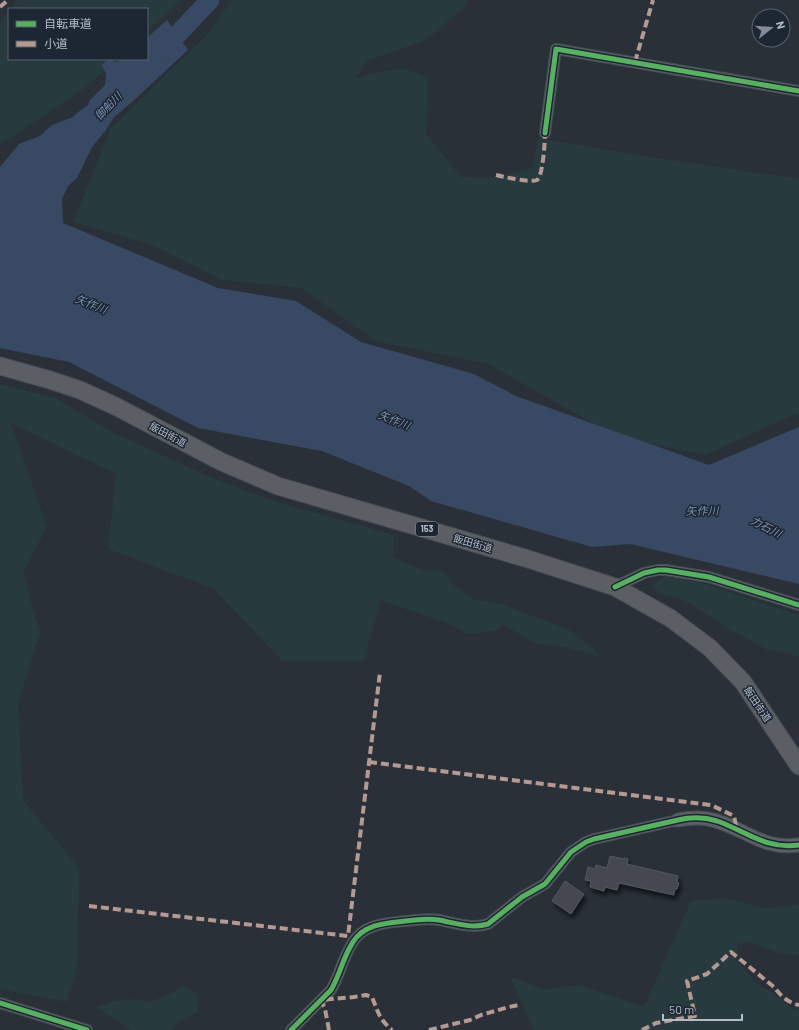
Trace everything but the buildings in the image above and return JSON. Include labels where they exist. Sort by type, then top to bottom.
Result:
[{"type":"highway","name":"飯田街道","points":[[0,366],[80,390],[115,406],[222,462],[278,486],[525,558],[615,587],[670,618],[710,648],[743,682],[799,766]]},
{"type":"street","points":[[545,133],[556,49],[799,90]]},
{"type":"street","points":[[615,587],[644,573],[666,570],[709,577],[799,605]]},
{"type":"street","points":[[291,1030],[331,990],[349,948],[351,938],[379,924],[423,919],[469,925],[488,924],[522,897],[545,884],[572,852],[586,842],[594,839],[691,818],[709,819],[725,824],[766,843],[787,846],[799,845]]},
{"type":"street","points":[[0,1003],[87,1030]]},
{"type":"green space","points":[[17,0],[182,0],[148,30],[148,8],[11,8]]},
{"type":"green space","points":[[232,0],[467,0],[467,5],[426,40],[367,61],[356,78],[369,74],[403,68],[428,77],[426,134],[461,177],[495,178],[533,168],[538,138],[625,153],[799,179],[799,414],[793,415],[705,455],[617,437],[488,364],[376,341],[301,288],[223,280],[150,244],[73,222],[111,128],[207,35]]},
{"type":"green space","points":[[8,12],[8,60],[116,60],[85,88],[0,145],[0,23]]},
{"type":"green space","points":[[0,384],[55,398],[114,433],[219,481],[280,503],[394,535],[393,557],[422,570],[442,571],[455,586],[473,599],[504,605],[568,629],[604,658],[565,647],[534,643],[503,624],[496,631],[467,634],[449,624],[380,600],[364,661],[282,661],[214,589],[108,549],[116,474],[11,423],[47,527],[23,573],[40,633],[18,704],[23,800],[79,868],[77,965],[67,1002],[0,989]]},
{"type":"green space","points":[[664,576],[696,581],[799,615],[799,657],[778,651],[767,650],[742,635],[732,631],[714,618],[681,599],[659,593],[653,586]]},
{"type":"green space","points":[[726,898],[764,908],[799,905],[799,956],[779,953],[749,942],[737,944],[739,962],[756,983],[774,994],[794,1010],[799,1009],[799,1030],[534,1030],[510,977],[544,989],[579,985],[644,1007],[691,901]]},
{"type":"green space","points":[[183,985],[197,994],[198,1012],[181,1020],[172,1030],[130,1030],[96,1007],[116,1001],[134,999],[150,1002],[173,993]]},
{"type":"water","points":[[167,20],[188,50],[114,117],[106,130],[92,147],[77,178],[68,186],[62,199],[63,223],[218,288],[296,301],[361,342],[474,374],[516,396],[709,465],[799,427],[799,584],[630,544],[592,547],[431,501],[409,486],[322,451],[198,428],[69,362],[0,348],[0,167],[19,144],[40,136],[52,125],[73,117],[88,105],[90,100],[105,85],[106,74],[102,65],[107,60],[117,62],[120,60],[148,60],[148,37]]},
{"type":"waterway","name":"御船川","points":[[160,53],[210,0]]},
{"type":"marked path","points":[[0,7],[8,0]]},
{"type":"marked path","points":[[635,62],[653,0]]},
{"type":"marked path","points":[[496,175],[524,180],[537,180],[541,172],[545,133]]},
{"type":"marked path","points":[[89,906],[348,936],[380,672]]},
{"type":"marked path","points":[[369,762],[711,805],[734,816],[737,830]]},
{"type":"marked path","points":[[642,1030],[656,1023],[695,1016],[687,981],[707,974],[731,952],[774,987],[785,998],[799,1005]]},
{"type":"marked path","points":[[329,1030],[325,1009],[321,1000],[366,995],[372,997],[382,1019],[392,1030]]},
{"type":"marked path","points":[[429,1030],[470,1020],[481,1015],[519,1005]]},
{"type":"cycle path","points":[[545,133],[556,49],[799,91]]},
{"type":"cycle path","points":[[615,587],[644,573],[666,570],[709,577],[799,605]]},
{"type":"cycle path","points":[[291,1030],[331,990],[353,942],[363,931],[383,924],[422,919],[435,919],[470,926],[488,924],[522,897],[545,884],[571,852],[586,842],[594,839],[678,820],[698,818],[717,821],[756,839],[776,845],[799,845]]},
{"type":"cycle path","points":[[0,1003],[87,1030]]},
{"type":"water label","name":"矢作川","points":[[91,304]]},
{"type":"water label","name":"矢作川","points":[[394,420]]},
{"type":"water label","name":"矢作川","points":[[702,511]]},
{"type":"water label","name":"力石川","points":[[766,527]]}]
